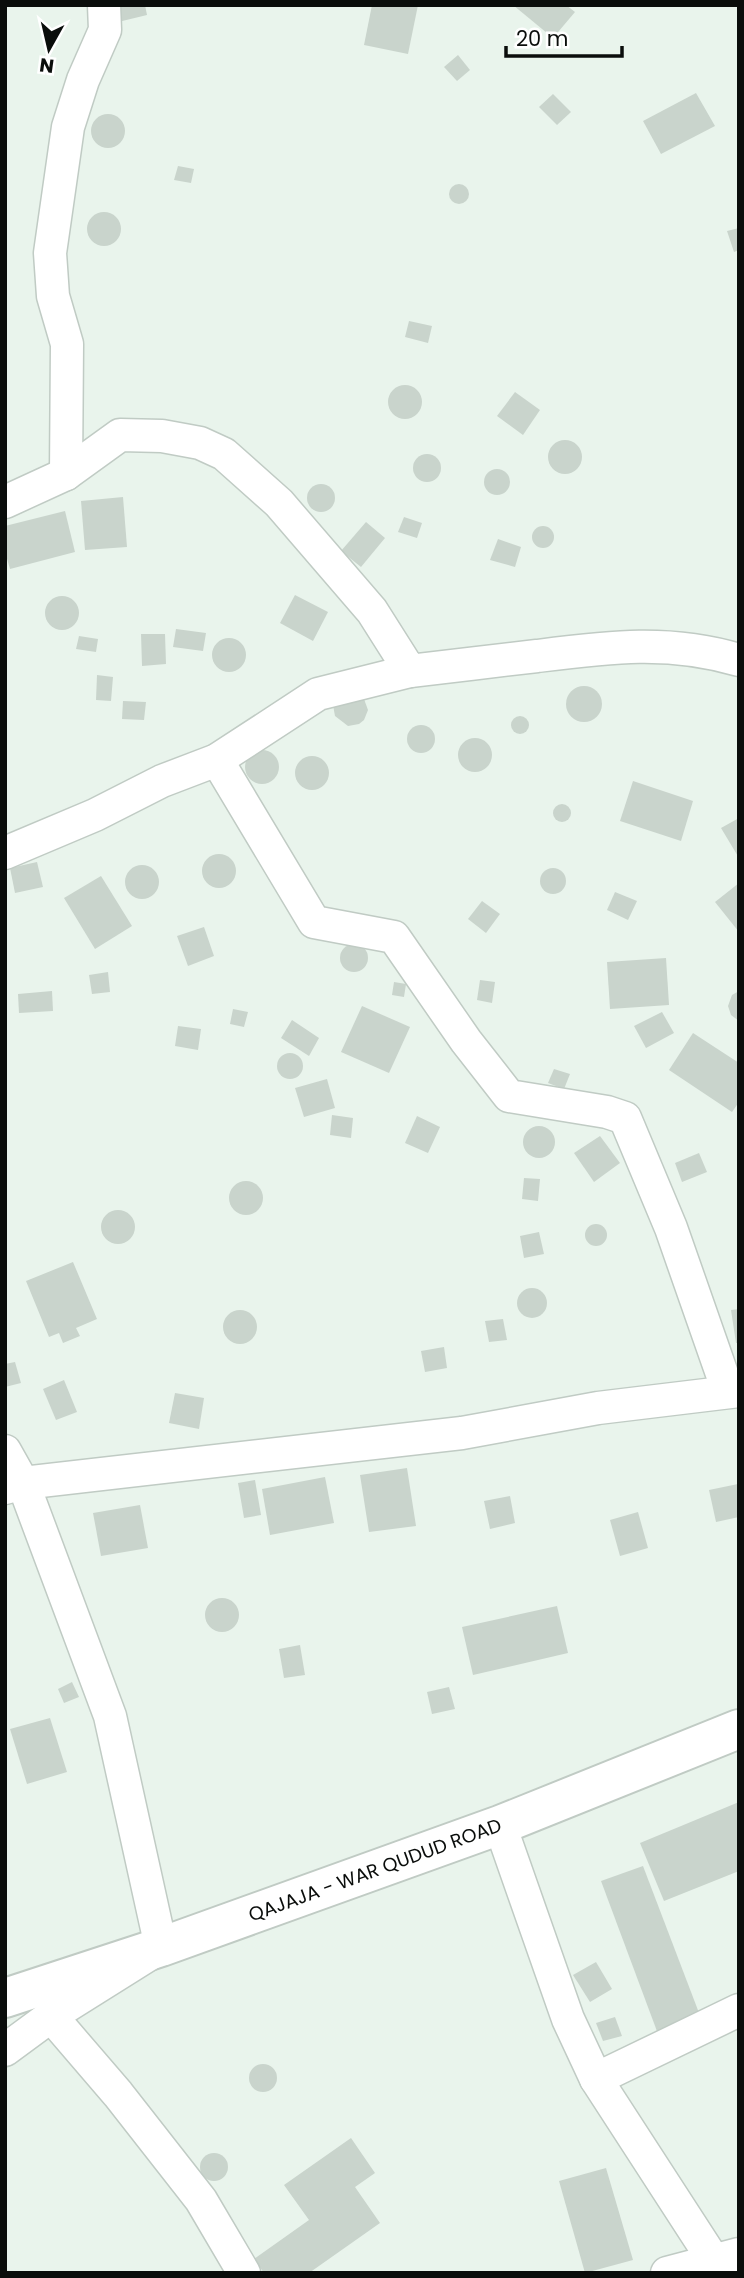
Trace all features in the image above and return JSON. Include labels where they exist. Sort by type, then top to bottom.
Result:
[{"type":"street","points":[[66,474],[67,344],[53,296],[50,253],[68,127],[83,80],[105,30],[104,5]]},
{"type":"street","points":[[5,502],[66,474],[121,435],[162,436],[200,443],[224,454],[279,503],[372,611],[410,671]]},
{"type":"street","points":[[5,853],[95,815],[162,781],[217,760],[318,694],[410,671],[616,646],[707,650],[739,660]]},
{"type":"street","points":[[14,1486],[463,1433],[598,1408],[733,1391],[671,1227],[625,1118],[607,1112],[509,1096],[466,1041],[394,937],[314,922],[217,760]]},
{"type":"street","points":[[5,1451],[14,1486],[110,1716],[161,1947],[51,2016],[5,2050]]},
{"type":"street","name":"QAJAJA - WAR QUDUD ROAD","points":[[5,1998],[161,1947],[500,1825],[739,1729]]},
{"type":"street","points":[[500,1825],[568,2019],[596,2079],[726,2257],[667,2273]]},
{"type":"street","points":[[596,2079],[739,2010]]},
{"type":"street","points":[[51,2016],[118,2094],[201,2200],[243,2272]]},
{"type":"building","points":[[109,5],[145,5],[147,15],[114,23]]},
{"type":"building","points":[[372,5],[418,5],[408,54],[364,45]]},
{"type":"building","points":[[513,5],[566,5],[575,12],[553,38]]},
{"type":"building","points":[[458,55],[470,70],[457,81],[444,67]]},
{"type":"building","points":[[696,93],[715,126],[661,154],[643,121]]},
{"type":"building","points":[[553,94],[571,112],[557,125],[539,107]]},
{"type":"building","points":[[108,114],[120,119],[125,131],[120,143],[108,148],[96,143],[91,131],[96,119]]},
{"type":"building","points":[[178,166],[194,169],[191,183],[174,180]]},
{"type":"building","points":[[459,184],[466,187],[469,194],[466,201],[459,204],[452,201],[449,194],[452,187]]},
{"type":"building","points":[[104,212],[116,217],[121,229],[116,241],[104,246],[92,241],[87,229],[92,217]]},
{"type":"building","points":[[739,228],[739,250],[734,252],[727,231]]},
{"type":"building","points":[[409,321],[432,326],[428,343],[405,337]]},
{"type":"building","points":[[405,385],[417,390],[422,402],[417,414],[405,419],[393,414],[388,402],[393,390]]},
{"type":"building","points":[[515,392],[540,410],[523,435],[497,416]]},
{"type":"building","points":[[565,440],[577,445],[582,457],[577,469],[565,474],[553,469],[548,457],[553,445]]},
{"type":"building","points":[[427,454],[437,458],[441,468],[437,478],[427,482],[417,478],[413,468],[417,458]]},
{"type":"building","points":[[497,469],[506,473],[510,482],[506,491],[497,495],[488,491],[484,482],[488,473]]},
{"type":"building","points":[[321,484],[331,488],[335,498],[331,508],[321,512],[311,508],[307,498],[311,488]]},
{"type":"building","points":[[123,497],[127,547],[85,550],[81,501]]},
{"type":"building","points":[[65,511],[75,552],[10,569],[5,552],[5,526]]},
{"type":"building","points":[[404,517],[422,523],[417,538],[398,532]]},
{"type":"building","points":[[366,522],[385,538],[361,567],[341,551]]},
{"type":"building","points":[[543,526],[553,533],[554,537],[547,547],[543,548],[533,541],[532,537],[539,527]]},
{"type":"building","points":[[498,539],[521,547],[515,567],[490,560]]},
{"type":"building","points":[[295,595],[328,612],[313,641],[280,623]]},
{"type":"building","points":[[62,596],[74,601],[79,613],[74,625],[62,630],[50,625],[45,613],[50,601]]},
{"type":"building","points":[[176,629],[206,633],[203,651],[173,647]]},
{"type":"building","points":[[141,634],[165,634],[166,664],[142,666]]},
{"type":"building","points":[[79,636],[98,639],[96,652],[76,649]]},
{"type":"building","points":[[229,638],[241,643],[246,655],[241,667],[229,672],[217,667],[212,655],[217,643]]},
{"type":"building","points":[[97,675],[113,677],[111,701],[96,700]]},
{"type":"building","points":[[584,686],[597,691],[602,704],[597,717],[584,722],[571,717],[566,704],[571,691]]},
{"type":"building","points":[[364,699],[368,710],[359,724],[348,726],[335,716],[333,705]]},
{"type":"building","points":[[123,701],[146,702],[144,720],[122,719]]},
{"type":"building","points":[[520,716],[526,719],[529,725],[526,731],[520,734],[514,731],[511,725],[514,719]]},
{"type":"building","points":[[421,725],[431,729],[435,739],[431,749],[421,753],[411,749],[407,739],[411,729]]},
{"type":"building","points":[[475,738],[487,743],[492,755],[487,767],[475,772],[463,767],[458,755],[463,743]]},
{"type":"building","points":[[262,750],[274,755],[279,767],[274,779],[262,784],[250,779],[245,767],[250,755]]},
{"type":"building","points":[[312,756],[324,761],[329,773],[324,785],[312,790],[300,785],[295,773],[300,761]]},
{"type":"building","points":[[633,781],[693,801],[681,841],[620,821]]},
{"type":"building","points":[[562,804],[568,807],[571,813],[568,819],[562,822],[556,819],[553,813],[556,807]]},
{"type":"building","points":[[739,818],[739,858],[721,828]]},
{"type":"building","points":[[219,854],[231,859],[236,871],[231,883],[219,888],[207,883],[202,871],[207,859]]},
{"type":"building","points":[[37,862],[43,887],[15,893],[10,868]]},
{"type":"building","points":[[142,865],[154,870],[159,882],[154,894],[142,899],[130,894],[125,882],[130,870]]},
{"type":"building","points":[[553,868],[562,872],[566,881],[562,890],[553,894],[544,890],[540,881],[544,872]]},
{"type":"building","points":[[101,876],[132,926],[95,949],[64,898]]},
{"type":"building","points":[[739,883],[739,932],[715,902]]},
{"type":"building","points":[[615,892],[637,901],[628,920],[607,910]]},
{"type":"building","points":[[482,901],[500,914],[486,933],[468,919]]},
{"type":"building","points":[[204,927],[214,956],[188,966],[177,936]]},
{"type":"building","points":[[354,944],[364,948],[368,958],[364,968],[354,972],[344,968],[340,958],[344,948]]},
{"type":"building","points":[[666,958],[669,1005],[610,1009],[607,962]]},
{"type":"building","points":[[108,972],[110,992],[92,994],[89,975]]},
{"type":"building","points":[[480,980],[495,982],[492,1003],[477,1000]]},
{"type":"building","points":[[394,982],[406,984],[404,997],[392,995]]},
{"type":"building","points":[[52,991],[53,1011],[19,1013],[18,994]]},
{"type":"building","points":[[739,991],[739,1021],[731,1015],[728,1006],[732,995]]},
{"type":"building","points":[[362,1006],[410,1027],[389,1073],[341,1052]]},
{"type":"building","points":[[233,1009],[248,1012],[244,1027],[230,1024]]},
{"type":"building","points":[[662,1012],[674,1033],[646,1048],[634,1026]]},
{"type":"building","points":[[292,1020],[319,1038],[309,1056],[281,1038]]},
{"type":"building","points":[[178,1026],[201,1029],[198,1050],[175,1046]]},
{"type":"building","points":[[693,1033],[739,1063],[739,1102],[732,1112],[669,1070]]},
{"type":"building","points":[[290,1053],[299,1057],[303,1066],[299,1075],[290,1079],[281,1075],[277,1066],[281,1057]]},
{"type":"building","points":[[554,1069],[570,1074],[564,1089],[548,1083]]},
{"type":"building","points":[[327,1079],[335,1108],[304,1117],[295,1088]]},
{"type":"building","points":[[332,1115],[353,1118],[351,1138],[330,1135]]},
{"type":"building","points":[[417,1116],[440,1127],[428,1153],[405,1143]]},
{"type":"building","points":[[539,1126],[550,1131],[555,1142],[550,1153],[539,1158],[528,1153],[523,1142],[528,1131]]},
{"type":"building","points":[[600,1136],[620,1163],[594,1182],[574,1153]]},
{"type":"building","points":[[699,1153],[707,1172],[682,1182],[675,1163]]},
{"type":"building","points":[[524,1178],[540,1179],[538,1201],[522,1199]]},
{"type":"building","points":[[246,1181],[258,1186],[263,1198],[258,1210],[246,1215],[234,1210],[229,1198],[234,1186]]},
{"type":"building","points":[[118,1210],[130,1215],[135,1227],[130,1239],[118,1244],[106,1239],[101,1227],[106,1215]]},
{"type":"building","points":[[596,1224],[604,1227],[607,1235],[604,1243],[596,1246],[588,1243],[585,1235],[588,1227]]},
{"type":"building","points":[[539,1232],[544,1254],[524,1258],[520,1236]]},
{"type":"building","points":[[73,1262],[97,1319],[76,1328],[80,1336],[63,1343],[59,1333],[49,1337],[26,1281]]},
{"type":"building","points":[[532,1288],[543,1292],[547,1303],[543,1314],[532,1318],[521,1314],[517,1303],[521,1292]]},
{"type":"building","points":[[739,1309],[739,1343],[736,1343],[731,1310]]},
{"type":"building","points":[[240,1310],[252,1315],[257,1327],[252,1339],[240,1344],[228,1339],[223,1327],[228,1315]]},
{"type":"building","points":[[503,1319],[507,1340],[489,1342],[485,1321]]},
{"type":"building","points":[[444,1347],[447,1368],[425,1372],[421,1351]]},
{"type":"building","points":[[15,1362],[21,1383],[5,1387],[5,1364]]},
{"type":"building","points":[[64,1380],[77,1412],[56,1420],[43,1389]]},
{"type":"building","points":[[175,1393],[204,1398],[199,1429],[169,1423]]},
{"type":"building","points":[[407,1468],[416,1526],[369,1532],[360,1475]]},
{"type":"building","points":[[325,1477],[334,1523],[270,1535],[262,1489]]},
{"type":"building","points":[[255,1480],[261,1515],[244,1518],[238,1483]]},
{"type":"building","points":[[738,1484],[739,1517],[716,1522],[709,1490]]},
{"type":"building","points":[[510,1496],[515,1523],[490,1529],[484,1501]]},
{"type":"building","points":[[140,1505],[148,1548],[101,1556],[93,1513]]},
{"type":"building","points":[[638,1512],[648,1548],[620,1556],[610,1520]]},
{"type":"building","points":[[222,1598],[234,1603],[239,1615],[234,1627],[222,1632],[210,1627],[205,1615],[210,1603]]},
{"type":"building","points":[[557,1606],[568,1653],[473,1675],[462,1627]]},
{"type":"building","points":[[300,1645],[305,1675],[284,1678],[279,1649]]},
{"type":"building","points":[[72,1682],[79,1697],[64,1703],[58,1689]]},
{"type":"building","points":[[449,1687],[455,1709],[432,1714],[427,1692]]},
{"type":"building","points":[[50,1718],[67,1772],[27,1784],[10,1729]]},
{"type":"building","points":[[739,1802],[739,1871],[664,1901],[640,1843]]},
{"type":"building","points":[[643,1866],[704,2026],[661,2042],[601,1881]]},
{"type":"building","points":[[596,1962],[612,1989],[590,2002],[573,1975]]},
{"type":"building","points":[[615,2017],[622,2036],[603,2041],[596,2023]]},
{"type":"building","points":[[263,2064],[273,2068],[277,2078],[273,2088],[263,2092],[253,2088],[249,2078],[253,2068]]},
{"type":"building","points":[[351,2138],[375,2173],[355,2187],[380,2223],[309,2273],[264,2273],[254,2259],[309,2220],[284,2185]]},
{"type":"building","points":[[214,2153],[224,2157],[228,2167],[224,2177],[214,2181],[204,2177],[200,2167],[204,2157]]},
{"type":"building","points":[[606,2168],[633,2260],[585,2273],[559,2181]]}]
